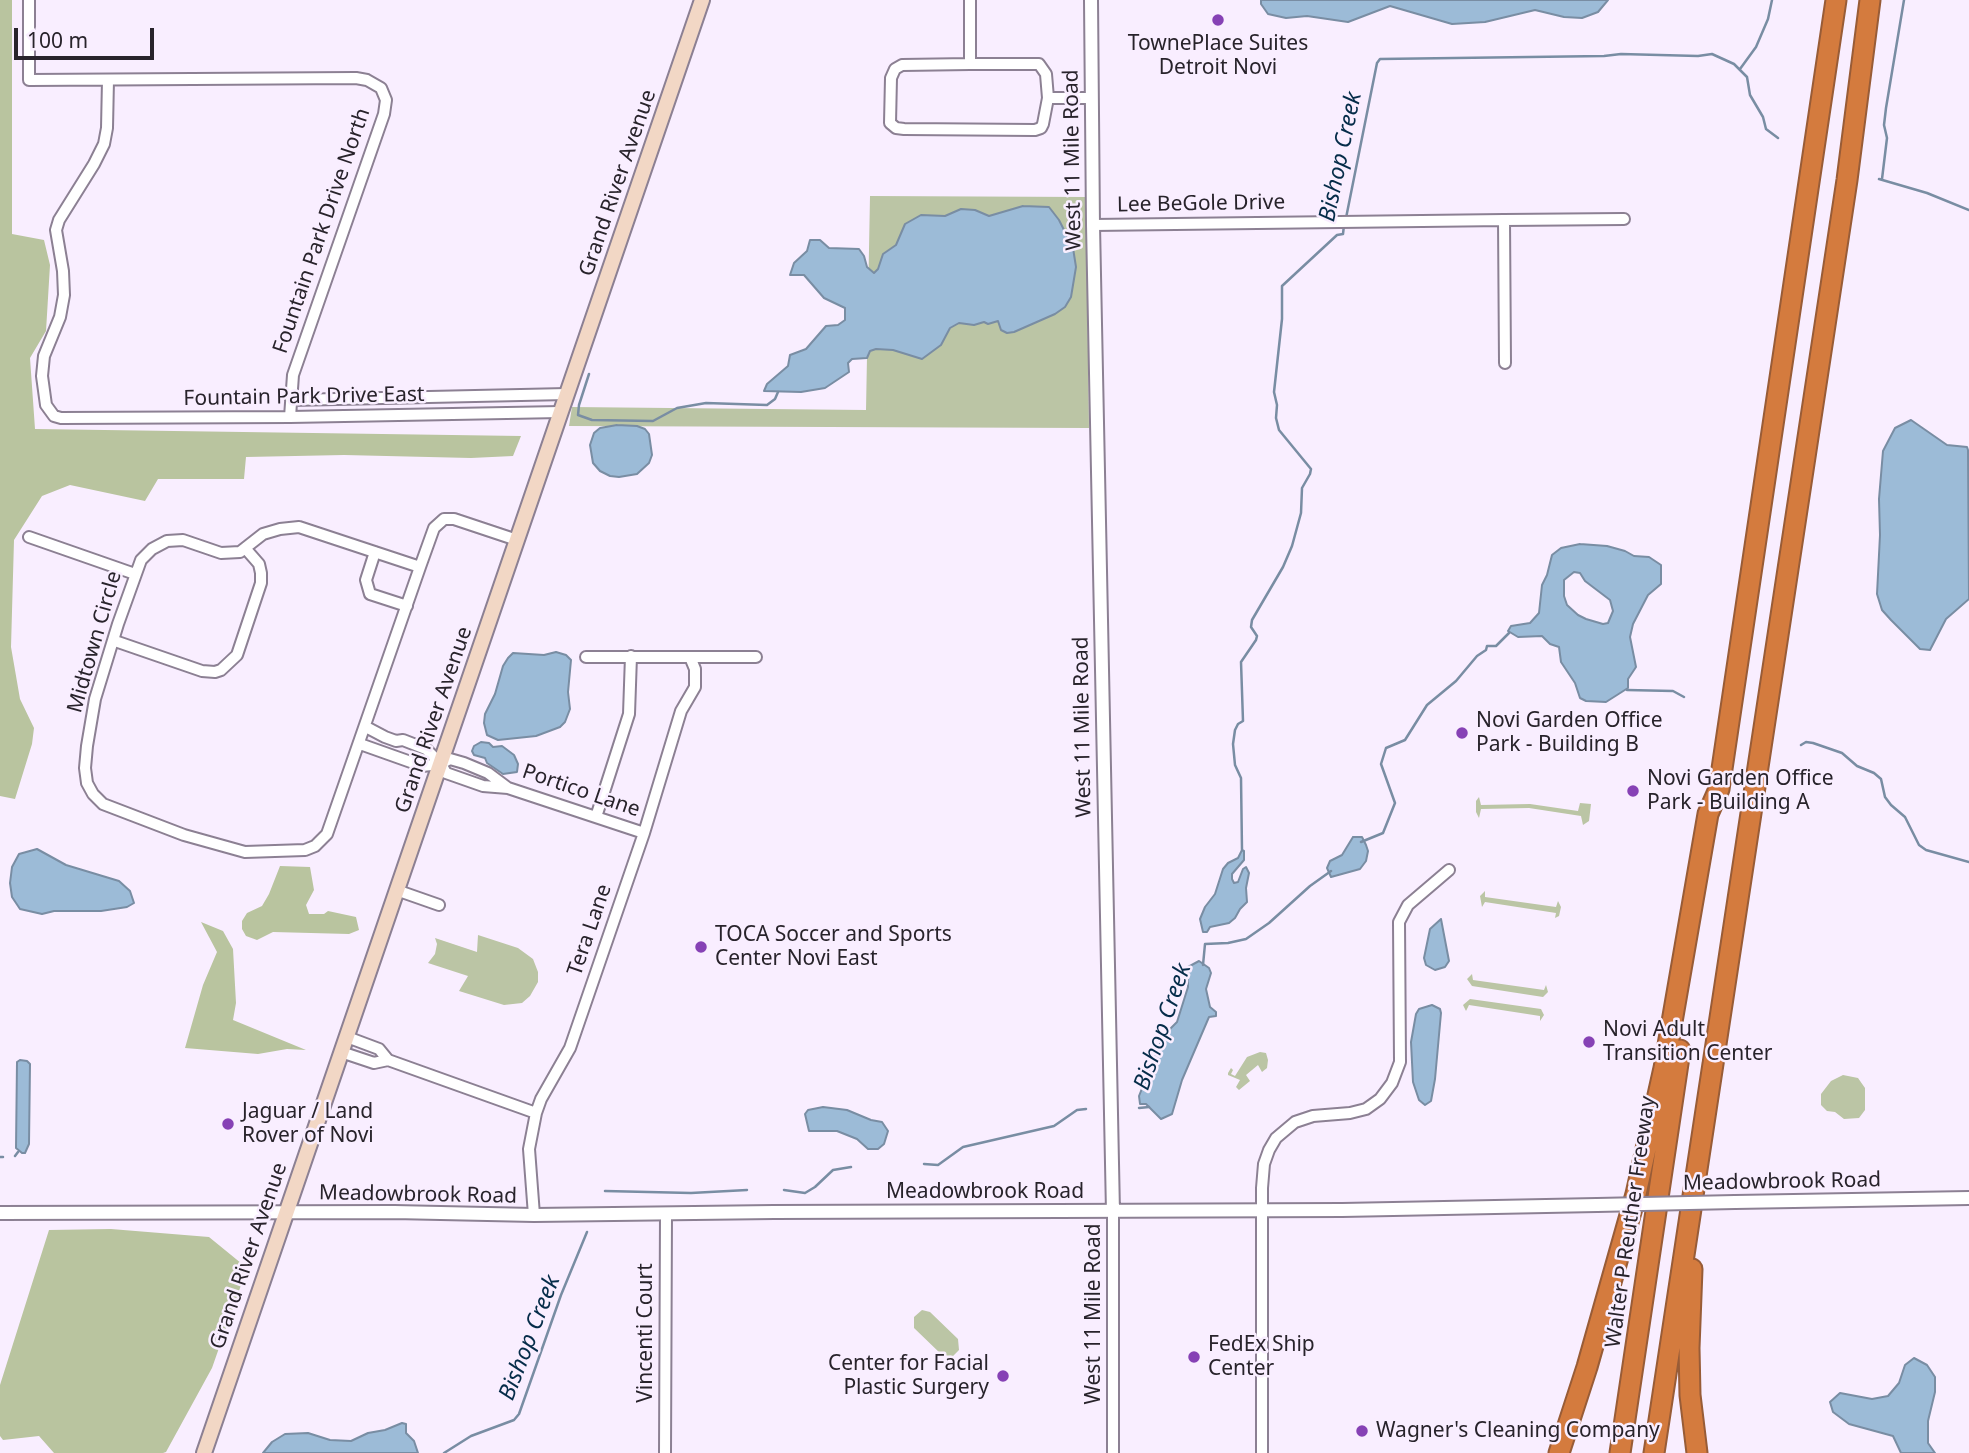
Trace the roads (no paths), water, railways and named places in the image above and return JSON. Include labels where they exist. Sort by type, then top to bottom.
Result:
[{"type":"highway","points":[[1559,1453],[1587,1367],[1636,1194],[1664,1068],[1708,814],[1719,789],[1836,0]]},
{"type":"highway","points":[[1654,1453],[1847,180],[1870,0]]},
{"type":"highway","points":[[1847,180],[1884,0]]},
{"type":"highway","name":"Walter P Reuther Freeway","points":[[1620,1453],[1719,789]]},
{"type":"highway","points":[[1693,1198],[1689,1359],[1697,1453]]},
{"type":"main road","name":"Grand River Avenue","points":[[204,1453],[341,1052],[444,769],[517,540],[702,0]]},
{"type":"street","points":[[29,0],[29,80],[108,80]]},
{"type":"street","points":[[970,0],[970,64]]},
{"type":"street","name":"West 11 Mile Road","points":[[1091,0],[1113,1212],[1113,1453]]},
{"type":"street","points":[[970,64],[1039,64],[1043,67],[1048,99],[1041,128],[904,129],[896,128],[890,123],[891,78],[895,69],[902,65],[970,64]]},
{"type":"street","name":"Fountain Park Drive North","points":[[108,80],[356,78],[367,80],[381,88],[386,100],[384,114],[293,375],[290,417]]},
{"type":"street","name":"Fountain Park Drive East","points":[[108,80],[104,144],[59,220],[56,230],[64,295],[60,317],[42,365],[44,397],[49,412],[61,418],[561,412]]},
{"type":"street","points":[[1048,99],[1092,98]]},
{"type":"street","name":"Lee BeGole Drive","points":[[1093,225],[1624,219]]},
{"type":"street","points":[[1504,220],[1505,363]]},
{"type":"street","name":"Fountain Park Drive East","points":[[291,400],[567,394]]},
{"type":"street","name":"Midtown Circle","points":[[420,567],[299,527],[263,534],[240,552],[222,553],[183,540],[167,541],[145,555],[135,573],[95,699],[85,768],[87,783],[93,794],[103,804],[115,810],[227,849],[263,853],[305,850],[315,846],[327,834],[360,744],[369,728],[434,528],[444,519],[454,519],[517,540]]},
{"type":"street","points":[[29,537],[135,573]]},
{"type":"street","points":[[115,641],[202,671],[221,670],[237,655],[261,583],[258,564],[245,548]]},
{"type":"street","points":[[375,552],[366,580],[370,594],[407,607]]},
{"type":"street","points":[[596,817],[629,714],[631,656]]},
{"type":"street","points":[[586,657],[756,657]]},
{"type":"street","name":"Tera Lane","points":[[534,1215],[529,1149],[536,1113],[569,1048],[644,833],[681,711],[695,687],[695,669],[690,657]]},
{"type":"street","points":[[369,728],[385,737],[396,741],[403,740],[426,749],[444,769]]},
{"type":"street","points":[[397,757],[403,740]]},
{"type":"street","name":"Portico Lane","points":[[360,744],[422,766],[444,769],[450,759],[464,763],[488,773],[508,788],[644,833]]},
{"type":"street","points":[[1262,1453],[1264,1164],[1269,1150],[1285,1129],[1303,1119],[1366,1109],[1380,1099],[1392,1083],[1400,1062],[1399,922],[1408,905],[1449,870]]},
{"type":"street","points":[[399,891],[439,905]]},
{"type":"street","points":[[347,1037],[379,1049],[388,1060],[536,1113]]},
{"type":"street","points":[[341,1052],[374,1063],[388,1060]]},
{"type":"street","name":"Meadowbrook Road","points":[[0,1213],[534,1215],[1262,1211],[1969,1198]]},
{"type":"street","name":"Vincenti Court","points":[[665,1453],[666,1213]]},
{"type":"water","points":[[1261,0],[1608,0],[1598,12],[1582,18],[1535,10],[1485,22],[1452,24],[1390,6],[1348,22],[1307,16],[1286,18],[1268,14]]},
{"type":"water","points":[[1023,206],[1049,207],[1073,248],[1076,267],[1071,297],[1065,307],[1014,332],[1001,330],[998,321],[974,325],[959,323],[950,328],[941,345],[922,359],[893,350],[870,351],[867,358],[852,359],[848,363],[849,372],[825,388],[801,392],[764,391],[767,384],[788,366],[790,355],[806,349],[826,326],[838,325],[845,320],[845,308],[824,298],[804,275],[790,275],[794,263],[807,251],[810,240],[820,240],[829,248],[859,249],[867,267],[874,273],[883,254],[896,245],[905,224],[921,215],[945,216],[961,209],[975,210],[989,216]]},
{"type":"water","points":[[1911,420],[1947,445],[1967,447],[1968,450],[1969,599],[1946,619],[1930,650],[1920,649],[1891,620],[1882,610],[1877,594],[1883,451],[1895,428]]},
{"type":"water","points":[[637,426],[649,434],[652,455],[649,463],[637,474],[610,476],[600,471],[593,463],[590,445],[594,433],[600,428]]},
{"type":"water","points":[[1580,544],[1607,546],[1634,556],[1649,557],[1661,565],[1661,584],[1648,595],[1633,624],[1630,637],[1636,667],[1628,679],[1628,688],[1606,702],[1580,698],[1575,683],[1561,662],[1559,647],[1550,644],[1542,636],[1518,637],[1508,631],[1511,626],[1530,623],[1539,613],[1542,585],[1552,555],[1561,548]],"holes":[[[1574,572],[1580,573],[1585,581],[1610,600],[1613,611],[1608,623],[1586,619],[1567,605],[1564,580]]]},
{"type":"water","points":[[556,652],[571,660],[568,692],[570,709],[565,722],[560,727],[536,736],[498,740],[487,735],[485,714],[508,658],[513,653],[544,655]]},
{"type":"water","points":[[481,742],[489,743],[493,747],[502,746],[514,755],[518,764],[517,772],[503,774],[487,763],[485,758],[474,755],[474,746]]},
{"type":"water","points":[[1353,837],[1362,837],[1368,851],[1366,861],[1360,869],[1331,877],[1327,868],[1330,861],[1342,855]]},
{"type":"water","points":[[37,849],[66,865],[119,881],[130,891],[134,903],[127,907],[101,911],[54,911],[42,914],[20,909],[12,897],[12,867],[19,854]]},
{"type":"water","points":[[1242,850],[1244,860],[1232,874],[1232,879],[1234,883],[1238,882],[1246,867],[1249,873],[1247,902],[1229,923],[1210,927],[1207,932],[1203,932],[1200,919],[1215,894],[1223,869],[1238,858]]},
{"type":"water","points":[[1441,919],[1449,961],[1445,967],[1435,970],[1426,965],[1424,958],[1430,929]]},
{"type":"water","points":[[1199,961],[1209,968],[1211,973],[1206,989],[1210,1007],[1216,1012],[1216,1016],[1209,1017],[1182,1080],[1172,1114],[1161,1119],[1146,1104],[1140,1104],[1139,1096],[1163,1036],[1177,1022],[1188,987],[1188,967]]},
{"type":"water","points":[[1432,1005],[1440,1009],[1441,1013],[1435,1079],[1431,1101],[1425,1105],[1419,1100],[1413,1082],[1411,1042],[1416,1014],[1419,1009]]},
{"type":"water","points":[[20,1060],[30,1064],[29,1144],[25,1153],[16,1148],[17,1062]]},
{"type":"water","points":[[823,1107],[847,1110],[882,1122],[888,1131],[884,1144],[878,1149],[868,1149],[857,1139],[837,1131],[809,1131],[805,1114],[808,1110]]},
{"type":"water","points":[[1914,1358],[1927,1365],[1935,1377],[1935,1392],[1928,1421],[1928,1443],[1935,1453],[1901,1453],[1893,1436],[1849,1424],[1833,1412],[1830,1402],[1840,1393],[1872,1399],[1888,1396],[1899,1383],[1905,1365]]},
{"type":"water","points":[[402,1423],[406,1424],[406,1433],[414,1441],[418,1453],[263,1453],[272,1442],[285,1434],[308,1433],[330,1440],[351,1441]]},
{"type":"waterway","points":[[1740,69],[1756,47],[1768,19],[1772,0]]},
{"type":"waterway","points":[[1882,179],[1887,138],[1884,125],[1886,108],[1904,0]]},
{"type":"waterway","name":"Bishop Creek","points":[[1346,218],[1380,59],[1712,54],[1734,64],[1747,77],[1750,95],[1763,117],[1766,129],[1778,138]]},
{"type":"waterway","name":"Bishop Creek","points":[[1879,179],[1927,193],[1969,210]]},
{"type":"waterway","name":"Bishop Creek","points":[[1242,850],[1241,778],[1235,765],[1233,744],[1235,730],[1243,721],[1241,662],[1256,640],[1257,636],[1251,627],[1252,620],[1292,546],[1301,513],[1302,488],[1311,469],[1279,430],[1276,418],[1274,392],[1282,319],[1282,286],[1337,235],[1343,234],[1344,225]]},
{"type":"waterway","points":[[589,374],[578,415],[592,420],[653,421],[677,408],[706,403],[767,405],[775,399],[778,392]]},
{"type":"waterway","points":[[1361,842],[1383,833],[1395,803],[1381,764],[1386,748],[1405,740],[1427,705],[1456,681],[1487,646],[1496,646],[1509,633]]},
{"type":"waterway","points":[[1627,690],[1673,691],[1684,697]]},
{"type":"waterway","points":[[1801,745],[1806,742],[1813,743],[1842,753],[1857,766],[1874,773],[1881,779],[1885,797],[1905,817],[1919,845],[1926,850],[1969,862]]},
{"type":"waterway","points":[[1203,965],[1205,944],[1246,939],[1331,871]]},
{"type":"waterway","name":"Bishop Creek","points":[[1139,1108],[1149,1107]]},
{"type":"waterway","name":"Bishop Creek","points":[[924,1164],[938,1165],[963,1147],[1054,1126],[1077,1110],[1086,1109]]},
{"type":"waterway","points":[[15,1156],[18,1152]]},
{"type":"waterway","name":"Bishop Creek","points":[[784,1190],[805,1193],[833,1170],[851,1167]]},
{"type":"waterway","name":"Bishop Creek","points":[[605,1191],[691,1193],[747,1190]]},
{"type":"waterway","name":"Bishop Creek","points":[[444,1453],[471,1436],[514,1420],[519,1414],[561,1295],[587,1232]]},
{"type":"place","name":"TownePlace Suites Detroit Novi","points":[[1218,20]]},
{"type":"place","name":"Novi Garden Office Park - Building B","points":[[1462,733]]},
{"type":"place","name":"Novi Garden Office Park - Building A","points":[[1633,791]]},
{"type":"place","name":"TOCA Soccer and Sports Center Novi East","points":[[701,947]]},
{"type":"place","name":"Novi Adult Transition Center","points":[[1589,1042]]},
{"type":"place","name":"Jaguar / Land Rover of Novi","points":[[228,1124]]},
{"type":"place","name":"FedEx Ship Center","points":[[1194,1357]]},
{"type":"place","name":"Center for Facial Plastic Surgery","points":[[1003,1376]]},
{"type":"place","name":"Wagner's Cleaning Company","points":[[1362,1431]]}]
